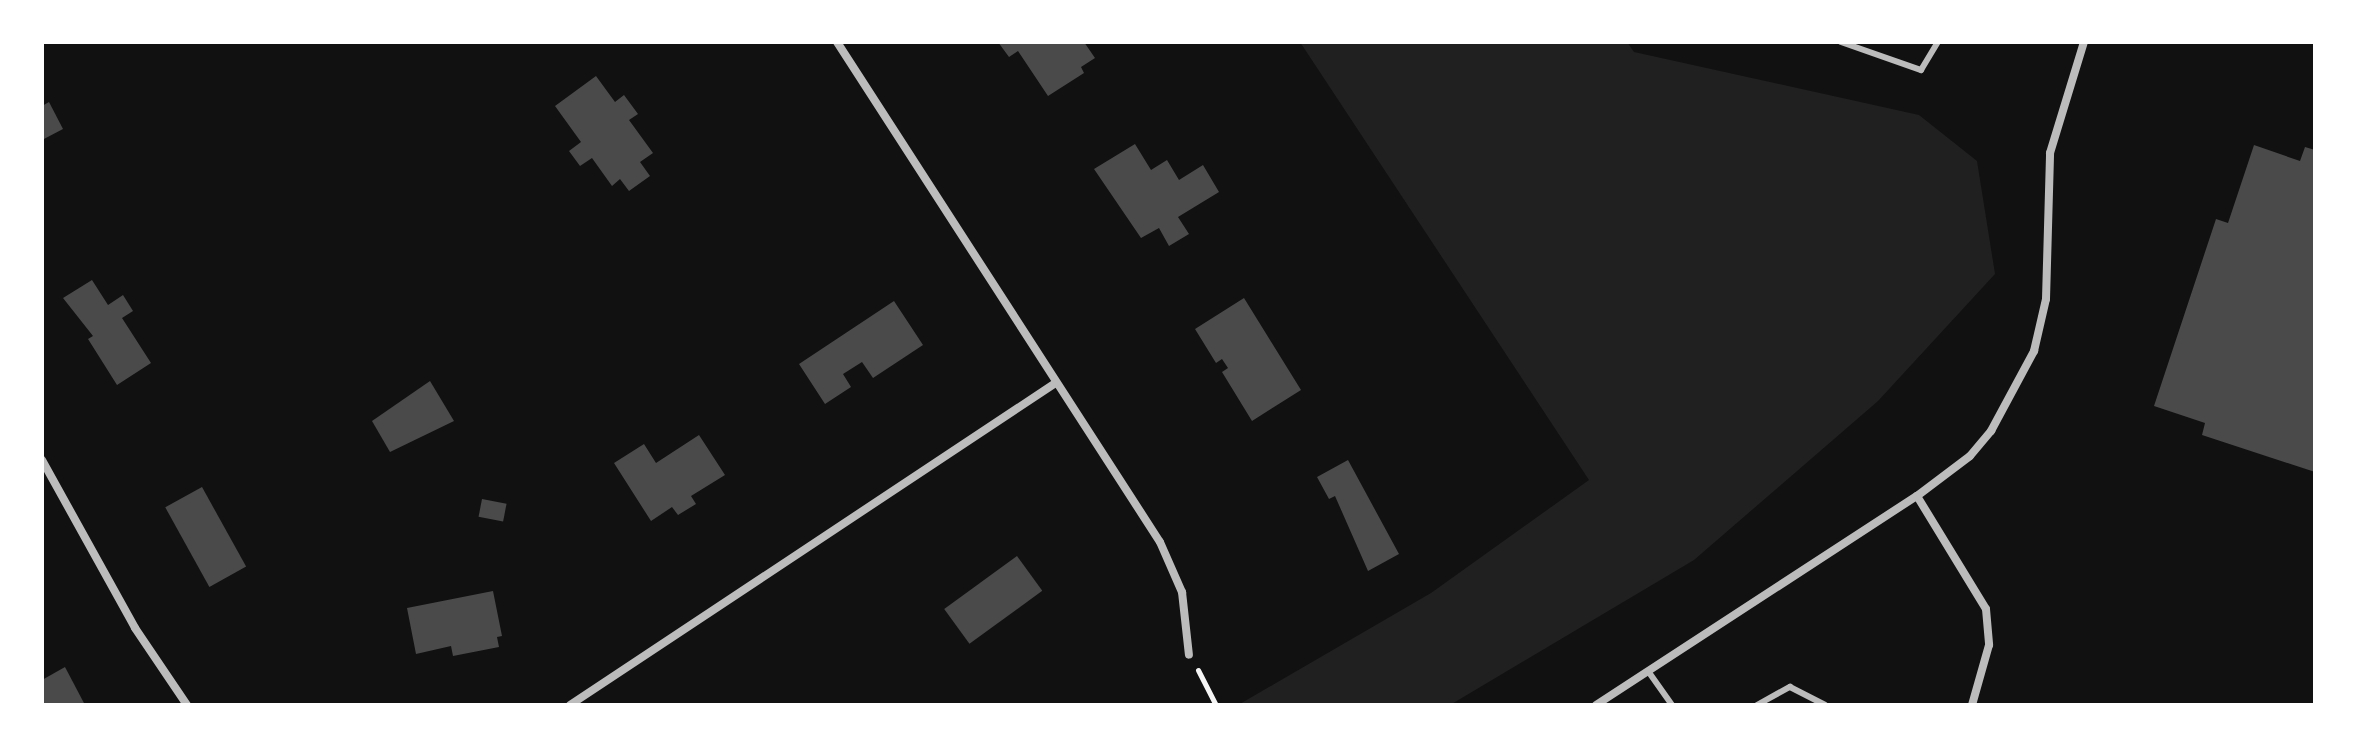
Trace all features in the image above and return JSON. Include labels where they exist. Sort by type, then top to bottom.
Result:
[{"type":"street","points":[[837,42],[1054,384],[1160,542],[1182,592],[1189,655]]},
{"type":"street","points":[[1596,705],[1917,496],[1970,456],[1991,431],[2034,351],[2046,299],[2050,153],[2058,115],[2084,42]]},
{"type":"street","points":[[570,705],[1054,384]]},
{"type":"street","points":[[42,460],[135,628],[187,705]]},
{"type":"street","points":[[1917,496],[1986,609],[1989,645],[1972,705]]},
{"type":"lane","points":[[1841,42],[1921,70],[1938,42]]},
{"type":"lane","points":[[1648,671],[1672,705]]},
{"type":"lane","points":[[1757,705],[1790,687],[1825,705]]},
{"type":"path","points":[[1189,655],[1216,705]]},
{"type":"shaded area","points":[[1300,42],[1627,42],[1634,52],[1919,115],[1977,161],[1995,274],[1878,401],[1694,560],[1450,705],[1238,705],[1431,593],[1589,480]]},
{"type":"building","points":[[998,42],[1084,42],[1095,58],[1081,67],[1084,73],[1048,96],[1018,51],[1009,57]]},
{"type":"building","points":[[596,76],[615,102],[624,95],[638,114],[629,120],[653,153],[640,162],[650,176],[629,191],[620,179],[612,186],[592,158],[580,166],[569,151],[581,142],[555,106]]},
{"type":"building","points":[[49,102],[63,129],[42,140],[42,106]]},
{"type":"building","points":[[1135,144],[1151,170],[1167,160],[1179,180],[1203,165],[1219,192],[1178,217],[1189,234],[1169,246],[1159,228],[1141,238],[1094,169]]},
{"type":"building","points":[[2254,145],[2300,161],[2305,147],[2315,150],[2315,472],[2202,435],[2205,423],[2154,406],[2216,219],[2228,223]]},
{"type":"building","points":[[92,280],[108,305],[123,295],[133,311],[122,318],[151,363],[117,385],[88,339],[93,336],[63,298]]},
{"type":"building","points":[[1244,298],[1301,390],[1252,421],[1222,372],[1228,368],[1222,359],[1216,363],[1195,329]]},
{"type":"building","points":[[894,301],[923,345],[873,378],[862,362],[843,374],[851,387],[825,404],[799,364]]},
{"type":"building","points":[[430,381],[454,421],[390,452],[372,421]]},
{"type":"building","points":[[699,435],[725,475],[691,496],[696,504],[678,515],[672,507],[651,521],[614,463],[644,444],[656,463]]},
{"type":"building","points":[[1348,460],[1399,554],[1368,571],[1335,496],[1329,499],[1317,477]]},
{"type":"building","points":[[202,487],[246,567],[209,587],[165,507]]},
{"type":"building","points":[[482,499],[507,504],[503,521],[479,517]]},
{"type":"building","points":[[1017,556],[1042,591],[969,644],[944,609]]},
{"type":"building","points":[[493,591],[502,636],[497,637],[499,647],[453,656],[451,646],[416,654],[407,608]]},
{"type":"building","points":[[65,667],[85,705],[42,705],[42,680]]}]
